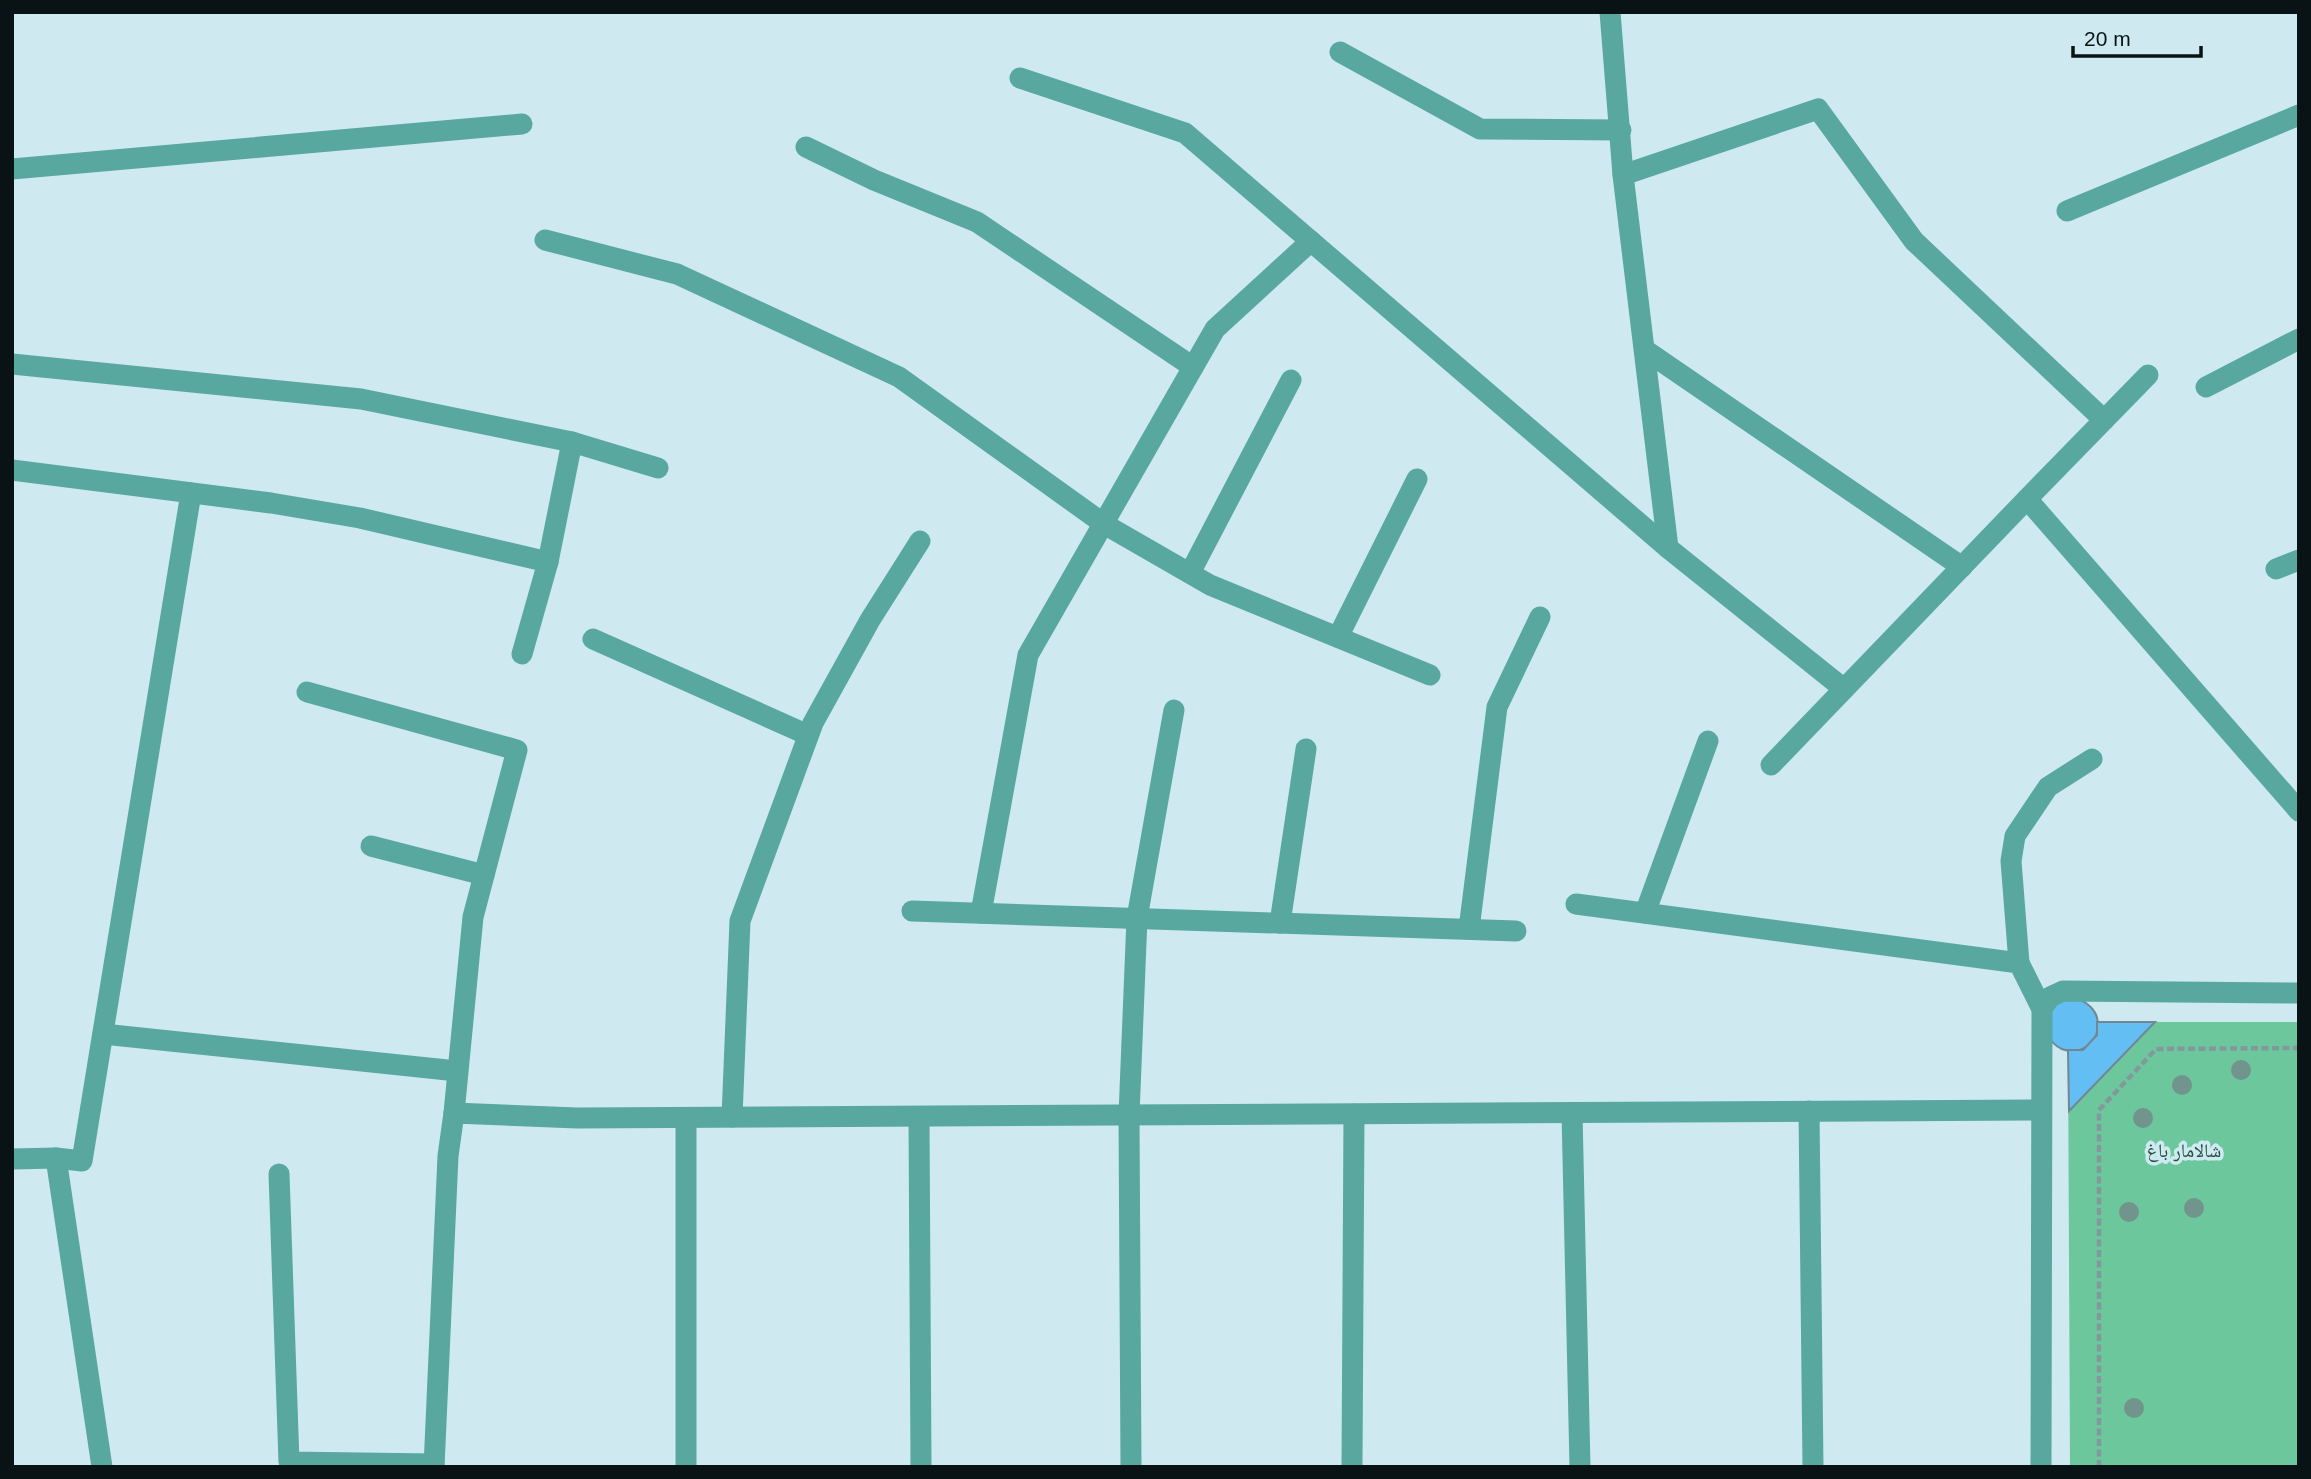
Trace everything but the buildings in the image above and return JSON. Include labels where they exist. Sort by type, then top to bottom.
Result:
[{"type":"street","points":[[1609,12],[1623,175],[1668,548]]},
{"type":"street","points":[[1340,52],[1480,129],[1621,130]]},
{"type":"street","points":[[1020,78],[1185,133],[1668,548],[1844,689]]},
{"type":"street","points":[[1623,175],[1818,109],[1914,242],[2104,420]]},
{"type":"street","points":[[2067,211],[2299,116]]},
{"type":"street","points":[[12,169],[522,124]]},
{"type":"street","points":[[806,147],[874,180],[977,222],[1193,367]]},
{"type":"street","points":[[545,240],[677,274],[900,377],[1104,524],[1210,585],[1430,675]]},
{"type":"street","points":[[981,913],[1028,655],[1215,329],[1311,241]]},
{"type":"street","points":[[2206,387],[2299,339]]},
{"type":"street","points":[[1645,350],[1962,567]]},
{"type":"street","points":[[12,364],[361,399],[572,442],[658,468]]},
{"type":"street","points":[[1771,765],[2148,375]]},
{"type":"street","points":[[1190,573],[1291,380]]},
{"type":"street","points":[[522,654],[548,562],[572,442]]},
{"type":"street","points":[[12,470],[271,503],[360,518],[548,562]]},
{"type":"street","points":[[1338,637],[1417,479]]},
{"type":"street","points":[[12,1159],[55,1158],[82,1161],[191,493]]},
{"type":"street","points":[[2027,499],[2299,811]]},
{"type":"street","points":[[732,1118],[740,921],[808,735],[870,620],[920,541]]},
{"type":"street","points":[[2276,569],[2299,560]]},
{"type":"street","points":[[1469,929],[1497,706],[1540,617]]},
{"type":"street","points":[[593,639],[808,735]]},
{"type":"street","points":[[279,1174],[289,1462],[434,1465],[448,1156],[473,917],[517,750],[307,692]]},
{"type":"street","points":[[1131,1467],[1129,1115],[1137,918],[1174,710]]},
{"type":"street","points":[[1645,913],[1708,741]]},
{"type":"street","points":[[1280,923],[1306,749]]},
{"type":"street","points":[[2041,1467],[2042,1009],[2019,963],[2011,861],[2015,836],[2048,787],[2092,759]]},
{"type":"street","points":[[372,846],[484,875]]},
{"type":"street","points":[[1576,904],[2019,963]]},
{"type":"street","points":[[912,911],[1516,930]]},
{"type":"street","points":[[2042,1009],[2050,997],[2063,990],[2299,993]]},
{"type":"street","points":[[103,1034],[457,1071]]},
{"type":"street","points":[[454,1113],[577,1118],[732,1118],[2042,1110]]},
{"type":"street","points":[[1809,1111],[1814,1467]]},
{"type":"street","points":[[1572,1113],[1580,1467]]},
{"type":"street","points":[[1352,1467],[1354,1114]]},
{"type":"street","points":[[919,1117],[921,1467]]},
{"type":"street","points":[[685,1118],[686,1467]]},
{"type":"street","points":[[55,1158],[102,1467]]},
{"type":"path","points":[[2099,1467],[2099,1110],[2156,1049],[2299,1048]]},
{"type":"green space","name":"شالامار باغ","points":[[2061,1000],[2083,1001],[2097,1014],[2098,1022],[2299,1022],[2299,1467],[2070,1467],[2068,1051],[2061,1050],[2047,1036],[2047,1015]]}]
